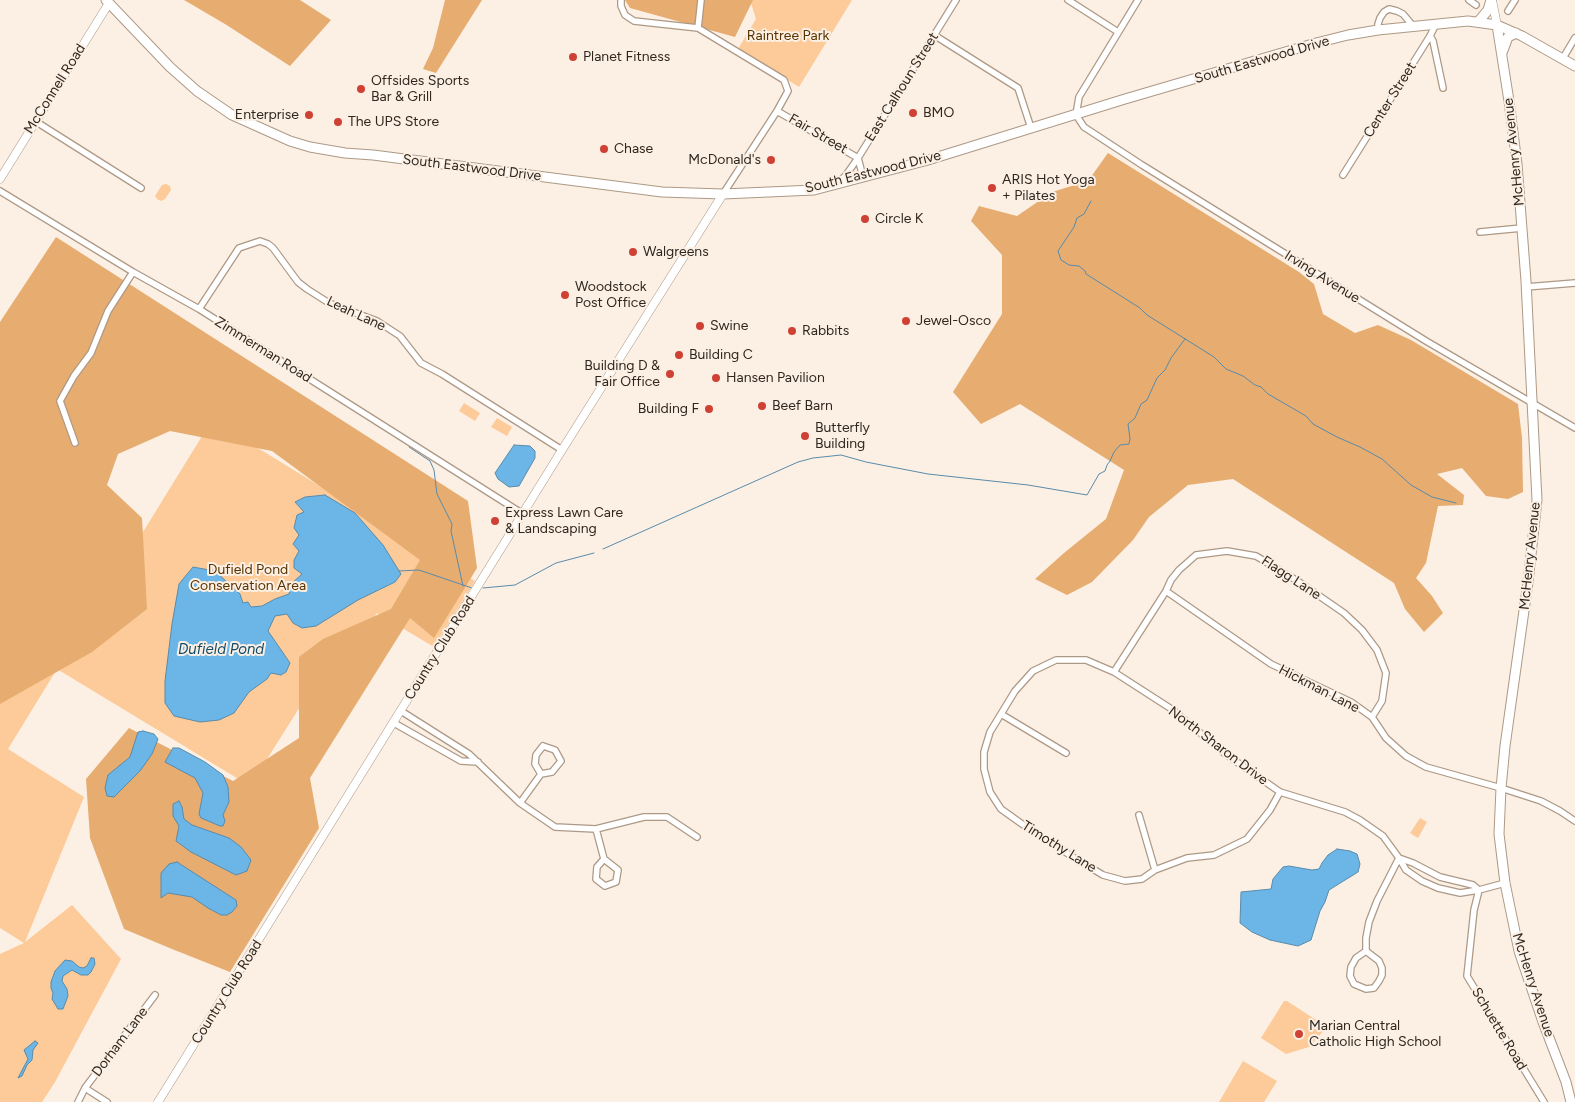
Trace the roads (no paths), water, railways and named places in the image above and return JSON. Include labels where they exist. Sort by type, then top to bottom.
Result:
[{"type":"main road","points":[[1478,22],[1488,10],[1491,0]]},
{"type":"main road","name":"South Eastwood Drive","points":[[109,1],[170,67],[197,91],[232,115],[290,141],[345,154],[662,192],[723,194],[814,190],[928,160],[1125,99],[1316,43],[1378,30],[1468,21],[1497,25],[1516,33],[1575,66]]},
{"type":"main road","name":"McHenry Avenue","points":[[1497,25],[1518,164],[1537,500],[1528,582],[1511,700],[1501,788],[1499,834],[1505,883],[1519,951],[1566,1082],[1571,1102]]},
{"type":"main road","points":[[1502,55],[1508,37],[1516,33]]},
{"type":"street","points":[[698,28],[701,0]]},
{"type":"street","name":"East Calhoun Street","points":[[863,177],[858,158],[956,0]]},
{"type":"street","points":[[1068,0],[1118,32]]},
{"type":"street","points":[[1076,115],[1079,97],[1138,0]]},
{"type":"street","points":[[1469,0],[1476,5]]},
{"type":"street","name":"McHenry Avenue","points":[[1491,0],[1497,25]]},
{"type":"street","points":[[1508,11],[1515,0]]},
{"type":"street","name":"McConnell Road","points":[[0,179],[109,1]]},
{"type":"street","points":[[621,3],[625,15],[634,21],[698,28],[784,80],[788,91],[777,112],[723,194]]},
{"type":"street","points":[[1378,30],[1380,18],[1389,9],[1397,10],[1413,26]]},
{"type":"street","name":"Center Street","points":[[1343,176],[1436,24]]},
{"type":"street","points":[[934,35],[1018,88],[1031,128]]},
{"type":"street","points":[[1430,36],[1433,41],[1443,88]]},
{"type":"street","points":[[1563,58],[1575,38]]},
{"type":"street","name":"Fair Street","points":[[777,112],[858,158]]},
{"type":"street","name":"Irving Avenue","points":[[1076,115],[1084,127],[1134,160],[1426,341],[1575,428]]},
{"type":"street","points":[[35,121],[141,188]]},
{"type":"street","points":[[838,184],[858,158]]},
{"type":"street","name":"Zimmerman Road","points":[[0,191],[133,272],[199,309],[523,514]]},
{"type":"street","name":"Country Club Road","points":[[158,1102],[723,194]]},
{"type":"street","points":[[1480,232],[1522,228]]},
{"type":"street","name":"Leah Lane","points":[[199,309],[240,248],[260,241],[268,244],[274,248],[298,282],[307,289],[329,303],[377,322],[400,336],[421,363],[442,374],[562,450]]},
{"type":"street","points":[[75,442],[60,401],[74,376],[91,353],[108,311],[133,272]]},
{"type":"street","points":[[1526,287],[1575,283]]},
{"type":"street","name":"Flagg Lane","points":[[1114,672],[1166,591],[1171,580],[1196,555],[1227,551],[1256,556],[1299,582],[1344,613],[1362,630],[1377,650],[1386,674],[1382,701],[1372,717]]},
{"type":"street","name":"Hickman Lane","points":[[1166,591],[1271,664],[1350,702],[1372,717],[1386,738],[1406,756],[1426,767],[1541,801],[1575,821]]},
{"type":"street","name":"North Sharon Drive","points":[[984,769],[984,752],[990,732],[1015,691],[1032,671],[1056,660],[1086,660],[1114,672],[1172,710],[1224,753],[1280,792],[1345,812],[1360,820],[1383,836],[1406,870],[1422,881],[1438,888],[1460,893],[1479,890]]},
{"type":"street","points":[[401,711],[469,754],[520,803],[554,827],[596,829],[644,817],[667,817],[697,836]]},
{"type":"street","points":[[1001,714],[1066,753]]},
{"type":"street","points":[[394,723],[461,761],[478,762]]},
{"type":"street","points":[[520,803],[540,774],[552,772],[561,761],[555,750],[543,746],[536,755],[535,764],[540,774]]},
{"type":"street","name":"Timothy Lane","points":[[984,769],[990,792],[1001,809],[1103,875],[1125,881],[1142,878],[1155,870],[1187,858],[1214,855],[1247,839],[1270,810],[1280,792]]},
{"type":"street","points":[[1139,815],[1155,870]]},
{"type":"street","points":[[596,829],[604,859],[618,870],[616,882],[605,886],[596,879],[597,867],[604,859]]},
{"type":"street","points":[[1366,951],[1366,938],[1374,908],[1399,858],[1440,877],[1473,885],[1479,890],[1505,883]]},
{"type":"street","name":"Schuette Road","points":[[1479,890],[1474,910],[1467,976],[1544,1102]]},
{"type":"street","points":[[1366,951],[1379,961],[1382,974],[1374,988],[1366,989],[1354,984],[1350,976],[1353,962],[1366,951]]},
{"type":"street","name":"Dorham Lane","points":[[78,1102],[85,1088],[155,996]]},
{"type":"street","name":"Dorham Lane","points":[[85,1088],[107,1102]]},
{"type":"water","points":[[514,445],[530,446],[535,451],[535,458],[519,486],[509,487],[498,479],[495,473]]},
{"type":"water","name":"Dufield Pond","points":[[325,495],[355,513],[383,545],[401,574],[395,582],[358,600],[316,626],[302,628],[293,623],[287,614],[275,616],[268,631],[290,663],[286,672],[281,675],[271,673],[267,679],[249,692],[234,713],[219,720],[200,722],[174,716],[165,703],[165,681],[179,584],[193,567],[215,571],[240,594],[243,603],[248,602],[251,607],[262,606],[289,594],[291,584],[302,574],[294,568],[294,560],[299,551],[293,544],[299,535],[294,528],[297,515],[304,512],[295,502],[305,497]]},
{"type":"water","points":[[143,731],[154,734],[158,739],[152,754],[140,771],[114,797],[107,796],[105,788],[108,775],[130,757],[138,732]]},
{"type":"water","points":[[173,748],[179,748],[205,762],[223,775],[228,787],[229,802],[223,815],[225,821],[223,826],[201,818],[199,814],[203,793],[195,778],[165,762]]},
{"type":"water","points":[[179,801],[184,819],[192,825],[229,838],[241,847],[251,860],[247,871],[236,875],[191,852],[176,841],[179,826],[173,816],[173,804]]},
{"type":"water","points":[[1337,849],[1357,854],[1360,864],[1358,872],[1329,890],[1311,940],[1298,946],[1270,940],[1252,932],[1240,923],[1241,892],[1271,889],[1273,879],[1283,867],[1319,869],[1328,855]]},
{"type":"water","points":[[177,862],[236,900],[237,906],[227,915],[221,915],[192,897],[168,893],[161,898],[161,873],[169,864]]},
{"type":"water","points":[[91,958],[94,958],[95,964],[88,975],[81,975],[72,970],[63,976],[62,981],[67,989],[68,996],[63,1009],[58,1009],[52,999],[53,993],[51,988],[55,971],[65,960],[72,961],[83,968],[87,966]]},
{"type":"water","points":[[35,1041],[38,1043],[33,1050],[32,1060],[27,1065],[22,1076],[18,1078],[28,1059],[24,1050]]},
{"type":"waterway","points":[[1091,201],[1084,214],[1077,218],[1074,227],[1058,251],[1061,260],[1069,265],[1079,266],[1086,274],[1214,357],[1226,369],[1243,376],[1261,387],[1268,394],[1306,416],[1313,424],[1382,459],[1411,485],[1432,497],[1456,503]]},
{"type":"waterway","points":[[603,549],[798,462],[813,458],[841,455],[866,462],[928,474],[1028,485],[1087,495],[1099,474],[1105,471],[1114,452],[1120,445],[1129,444],[1128,424],[1135,418],[1141,404],[1147,400],[1157,378],[1165,370],[1185,339]]},
{"type":"waterway","points":[[409,447],[430,461],[434,470],[437,494],[452,524],[451,531],[463,586]]},
{"type":"waterway","points":[[483,588],[515,585],[556,563],[594,553]]},
{"type":"waterway","points":[[399,571],[419,570],[472,588]]},
{"type":"place","name":"Planet Fitness","points":[[573,57]]},
{"type":"place","name":"Offsides Sports Bar & Grill","points":[[361,89]]},
{"type":"place","name":"BMO","points":[[913,113]]},
{"type":"place","name":"Enterprise","points":[[309,115]]},
{"type":"place","name":"The UPS Store","points":[[338,122]]},
{"type":"place","name":"Chase","points":[[604,149]]},
{"type":"place","name":"McDonald's","points":[[771,160]]},
{"type":"place","name":"ARIS Hot Yoga + Pilates","points":[[992,188]]},
{"type":"place","name":"Circle K","points":[[865,219]]},
{"type":"place","name":"Walgreens","points":[[633,252]]},
{"type":"place","name":"Woodstock Post Office","points":[[565,295]]},
{"type":"place","name":"Jewel-Osco","points":[[906,321]]},
{"type":"place","name":"Swine","points":[[700,326]]},
{"type":"place","name":"Rabbits","points":[[792,331]]},
{"type":"place","name":"Building C","points":[[679,355]]},
{"type":"place","name":"Building D & Fair Office","points":[[670,374]]},
{"type":"place","name":"Hansen Pavilion","points":[[716,378]]},
{"type":"place","name":"Beef Barn","points":[[762,406]]},
{"type":"place","name":"Building F","points":[[709,409]]},
{"type":"place","name":"Butterfly Building","points":[[805,436]]},
{"type":"place","name":"Express Lawn Care & Landscaping","points":[[495,521]]},
{"type":"place","name":"Marian Central Catholic High School","points":[[1299,1034]]},
{"type":"park label","name":"Raintree Park","points":[[788,36]]},
{"type":"park label","name":"Dufield Pond Conservation Area","points":[[248,578]]}]
